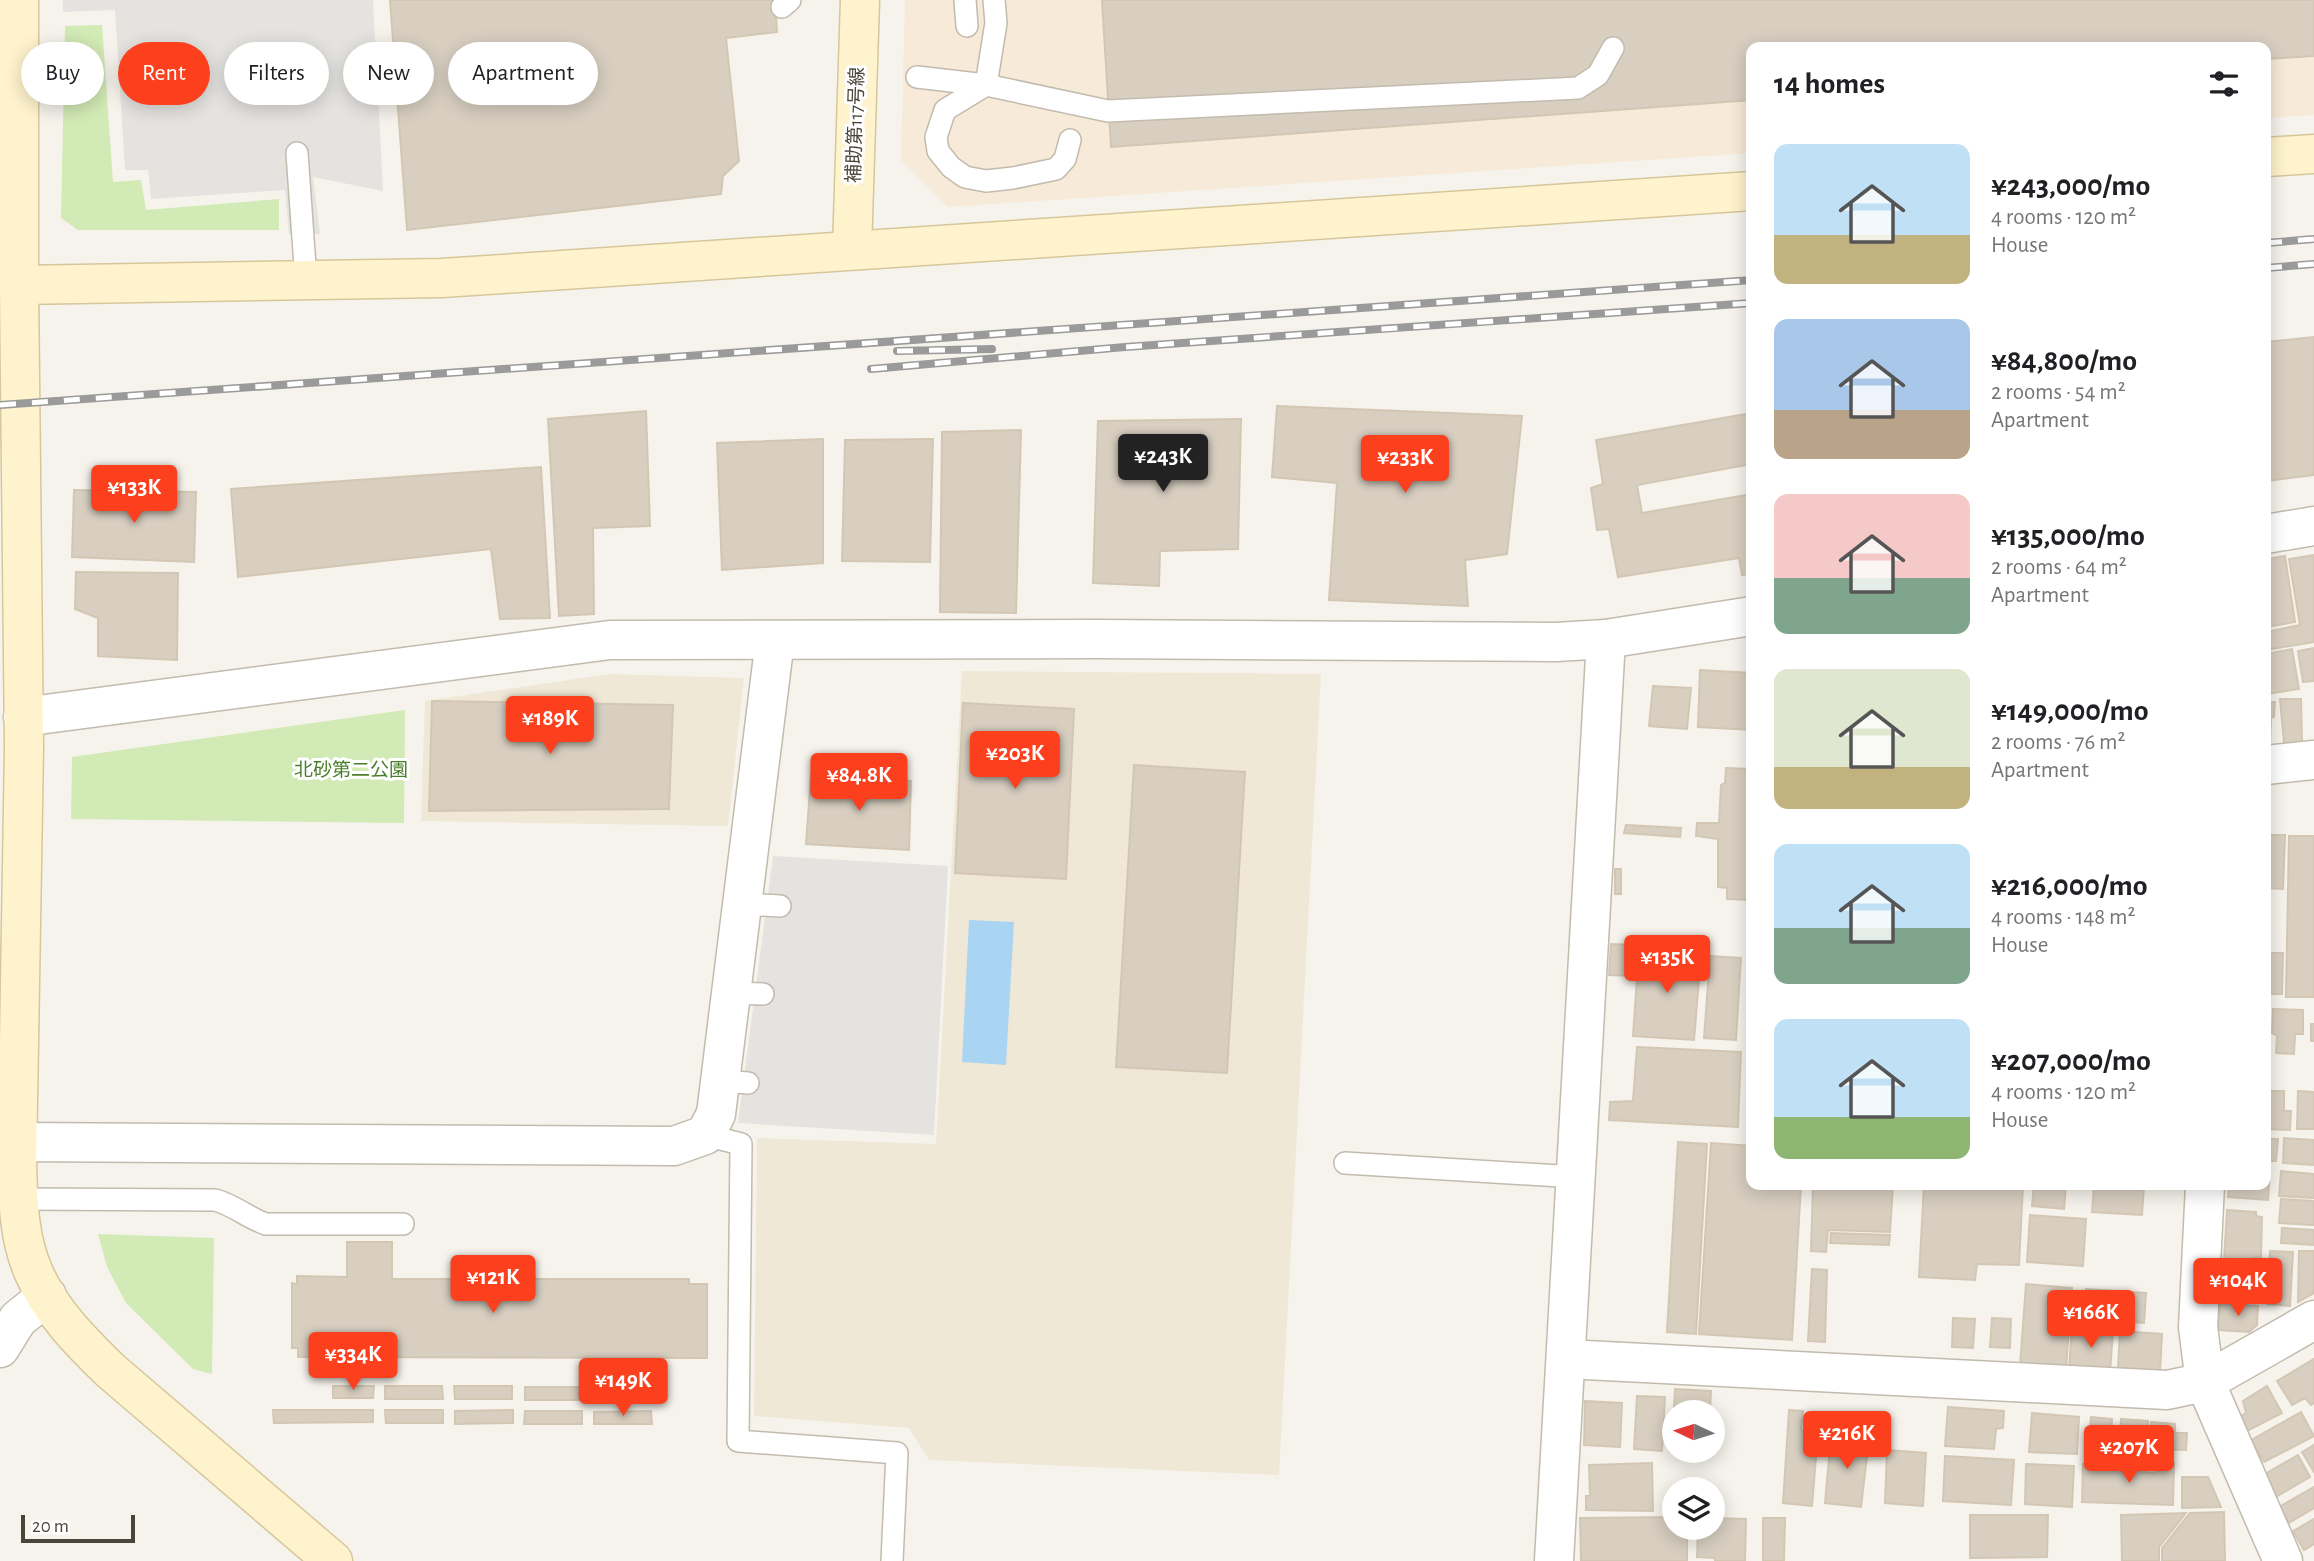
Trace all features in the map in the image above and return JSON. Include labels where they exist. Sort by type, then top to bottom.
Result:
[{"type":"street","points":[[19,0],[23,717],[17,1142],[22,1234],[34,1273],[47,1296],[85,1345],[111,1371],[333,1561]]},
{"type":"street","name":"補助第117号線","points":[[852,250],[860,0]]},
{"type":"street","points":[[2271,157],[2314,153]]},
{"type":"street","points":[[19,285],[442,278],[1746,191]]},
{"type":"street","points":[[2271,533],[2314,526]]},
{"type":"street","points":[[23,717],[610,640],[1556,642],[1606,639],[1746,617]]},
{"type":"street","points":[[1555,1561],[1606,639]]},
{"type":"street","points":[[17,1142],[674,1146],[705,1135],[734,1082],[747,993],[742,904],[775,640]]},
{"type":"street","points":[[2271,764],[2314,760]]},
{"type":"street","points":[[2205,1190],[2198,1327],[2205,1382],[2283,1561]]},
{"type":"street","points":[[0,1348],[18,1319],[47,1296]]},
{"type":"street","points":[[1566,1359],[2166,1390],[2205,1382],[2314,1320]]},
{"type":"lane","points":[[965,0],[967,26]]},
{"type":"lane","points":[[994,0],[996,23],[986,85],[945,110],[936,136],[938,151],[951,167],[965,177],[986,181],[1056,169],[1065,159],[1070,140]]},
{"type":"lane","points":[[917,77],[986,85],[1108,111],[1578,88],[1598,75],[1613,48]]},
{"type":"lane","points":[[297,153],[306,280]]},
{"type":"lane","points":[[742,904],[780,906]]},
{"type":"lane","points":[[705,1135],[741,1144],[738,1441],[897,1453],[892,1561]]},
{"type":"lane","points":[[1345,1163],[1576,1177]]},
{"type":"lane","points":[[18,1199],[215,1200],[229,1204],[249,1218],[266,1224],[403,1224]]},
{"type":"shaded area","points":[[63,0],[373,0],[375,42],[343,42],[343,105],[378,105],[383,191],[313,177],[320,234],[289,234],[285,190],[151,199],[148,170],[125,170],[121,105],[210,105],[210,42],[118,42],[118,58],[115,10],[63,12]]},
{"type":"shaded area","points":[[905,0],[2314,0],[2314,115],[2271,118],[2271,42],[1746,42],[1746,153],[948,207],[901,160]]},
{"type":"shaded area","points":[[962,671],[1321,674],[1279,1475],[929,1460],[909,1428],[754,1416],[757,1138],[936,1144]]},
{"type":"shaded area","points":[[610,674],[744,678],[728,826],[421,821],[425,701]]},
{"type":"shaded area","points":[[773,856],[948,866],[934,1135],[738,1123]]},
{"type":"green space","points":[[102,25],[103,42],[65,42],[65,26]]},
{"type":"green space","points":[[104,54],[113,182],[141,180],[146,210],[279,199],[279,230],[78,230],[61,218],[63,105],[104,105]]},
{"type":"green space","name":"北砂第二公園","points":[[405,710],[404,823],[71,819],[72,757]]},
{"type":"green space","points":[[98,1234],[214,1238],[212,1374],[193,1369],[126,1303],[107,1267]]},
{"type":"water","points":[[969,920],[1014,922],[1006,1065],[962,1062]]},
{"type":"building","points":[[390,0],[775,0],[777,32],[726,38],[739,161],[723,176],[721,194],[407,230],[398,105],[434,105],[434,42],[393,42]]},
{"type":"building","points":[[1102,0],[2314,0],[2314,56],[2271,59],[2271,42],[1746,42],[1746,100],[1111,147]]},
{"type":"building","points":[[2314,337],[2314,475],[2271,480],[2271,341]]},
{"type":"building","points":[[1277,406],[1522,416],[1507,554],[1465,560],[1468,606],[1329,600],[1337,483],[1272,477]]},
{"type":"building","points":[[646,411],[650,526],[593,528],[594,614],[559,616],[548,419]]},
{"type":"building","points":[[1746,414],[1746,465],[1637,485],[1642,513],[1746,495],[1746,575],[1742,575],[1739,558],[1618,577],[1609,529],[1597,530],[1591,488],[1603,484],[1596,440]]},
{"type":"building","points":[[1241,419],[1238,549],[1160,551],[1159,586],[1093,583],[1098,421]]},
{"type":"building","points":[[1021,430],[1016,613],[940,612],[942,432]]},
{"type":"building","points":[[823,439],[823,563],[722,570],[717,443]]},
{"type":"building","points":[[933,439],[930,562],[842,561],[845,440]]},
{"type":"building","points":[[541,467],[550,618],[500,619],[491,549],[238,577],[231,489]]},
{"type":"building","points":[[74,490],[196,492],[194,562],[72,557]]},
{"type":"building","points":[[2314,555],[2314,642],[2271,649],[2271,631],[2300,625],[2289,559]]},
{"type":"building","points":[[2285,556],[2295,622],[2271,626],[2271,558]]},
{"type":"building","points":[[76,572],[178,573],[177,660],[98,656],[98,618],[75,609]]},
{"type":"building","points":[[2314,648],[2314,681],[2303,682],[2298,651]]},
{"type":"building","points":[[2292,649],[2299,689],[2271,693],[2271,653]]},
{"type":"building","points":[[1700,670],[1746,673],[1746,730],[1698,727]]},
{"type":"building","points":[[1653,686],[1691,688],[1687,729],[1649,726]]},
{"type":"building","points":[[2280,699],[2301,699],[2302,742],[2284,743]]},
{"type":"building","points":[[432,701],[673,705],[669,809],[429,811]]},
{"type":"building","points":[[2271,702],[2275,702],[2274,717],[2271,718]]},
{"type":"building","points":[[963,703],[1074,709],[1066,879],[955,873]]},
{"type":"building","points":[[1134,765],[1245,772],[1227,1073],[1116,1067]]},
{"type":"building","points":[[1726,768],[1746,769],[1746,900],[1727,899],[1727,888],[1718,887],[1718,839],[1696,836],[1697,823],[1719,823],[1721,785],[1725,783]]},
{"type":"building","points":[[811,775],[911,781],[909,850],[806,844]]},
{"type":"building","points":[[1626,825],[1681,828],[1680,837],[1624,833]]},
{"type":"building","points":[[2271,835],[2285,835],[2283,889],[2271,888]]},
{"type":"building","points":[[2289,836],[2314,836],[2314,997],[2286,997]]},
{"type":"building","points":[[1615,869],[1621,869],[1621,894],[1615,894]]},
{"type":"building","points":[[1611,944],[1633,945],[1632,976],[1609,975]]},
{"type":"building","points":[[1639,950],[1701,955],[1694,1040],[1633,1036]]},
{"type":"building","points":[[2271,953],[2283,953],[2282,994],[2271,994]]},
{"type":"building","points":[[1710,956],[1741,958],[1736,1040],[1704,1038]]},
{"type":"building","points":[[2273,1009],[2303,1010],[2303,1034],[2295,1034],[2294,1054],[2276,1053],[2277,1036],[2272,1033]]},
{"type":"building","points":[[2311,1024],[2314,1024],[2314,1041],[2311,1041]]},
{"type":"building","points":[[1637,1047],[1741,1052],[1738,1127],[1609,1120],[1610,1102],[1633,1101]]},
{"type":"building","points":[[2271,1091],[2284,1091],[2284,1111],[2291,1111],[2290,1130],[2271,1129]]},
{"type":"building","points":[[2298,1091],[2314,1092],[2314,1129],[2297,1129]]},
{"type":"building","points":[[2284,1138],[2314,1140],[2314,1165],[2283,1163]]},
{"type":"building","points":[[2271,1139],[2278,1139],[2276,1161],[2271,1161]]},
{"type":"building","points":[[1678,1142],[1707,1144],[1696,1334],[1667,1332]]},
{"type":"building","points":[[1711,1143],[1746,1146],[1746,1190],[1801,1190],[1792,1340],[1699,1334]]},
{"type":"building","points":[[2281,1171],[2314,1174],[2314,1198],[2279,1196]]},
{"type":"building","points":[[1813,1190],[1893,1190],[1890,1232],[1828,1230],[1826,1252],[1811,1251]]},
{"type":"building","points":[[1924,1190],[2023,1190],[2019,1265],[1977,1264],[1975,1280],[1919,1277]]},
{"type":"building","points":[[2034,1190],[2066,1190],[2064,1209],[2032,1206]]},
{"type":"building","points":[[2094,1190],[2144,1190],[2142,1215],[2092,1212]]},
{"type":"building","points":[[2229,1190],[2269,1190],[2268,1200],[2228,1197]]},
{"type":"building","points":[[2281,1199],[2314,1201],[2314,1225],[2279,1223]]},
{"type":"building","points":[[2227,1210],[2256,1212],[2256,1216],[2262,1217],[2261,1257],[2253,1258],[2252,1263],[2224,1262]]},
{"type":"building","points":[[2030,1215],[2086,1219],[2083,1266],[2027,1262]]},
{"type":"building","points":[[2282,1228],[2314,1230],[2314,1245],[2281,1243]]},
{"type":"building","points":[[1831,1233],[1890,1235],[1889,1245],[1830,1243]]},
{"type":"building","points":[[347,1242],[392,1242],[392,1279],[689,1279],[689,1284],[707,1284],[707,1358],[298,1357],[298,1348],[292,1348],[292,1283],[297,1284],[297,1276],[347,1277]]},
{"type":"building","points":[[2270,1251],[2293,1252],[2290,1306],[2267,1304]]},
{"type":"building","points":[[2299,1251],[2314,1251],[2314,1293],[2298,1302]]},
{"type":"building","points":[[1812,1269],[1827,1270],[1825,1342],[1808,1341]]},
{"type":"building","points":[[2225,1269],[2264,1272],[2263,1300],[2223,1297]]},
{"type":"building","points":[[2026,1284],[2072,1288],[2066,1369],[2020,1366]]},
{"type":"building","points":[[2086,1289],[2146,1293],[2144,1323],[2079,1318],[2080,1299],[2086,1296]]},
{"type":"building","points":[[2220,1304],[2258,1306],[2257,1325],[2249,1332],[2218,1330]]},
{"type":"building","points":[[1953,1318],[1975,1319],[1973,1348],[1952,1347]]},
{"type":"building","points":[[1992,1318],[2011,1319],[2010,1348],[1990,1347]]},
{"type":"building","points":[[2072,1327],[2113,1330],[2110,1373],[2069,1369]]},
{"type":"building","points":[[2120,1331],[2162,1334],[2160,1371],[2118,1368]]},
{"type":"building","points":[[2314,1359],[2314,1403],[2311,1405],[2305,1398],[2292,1405],[2277,1381]]},
{"type":"building","points":[[333,1386],[374,1386],[373,1398],[333,1398]]},
{"type":"building","points":[[385,1386],[442,1386],[443,1399],[385,1399]]},
{"type":"building","points":[[454,1386],[512,1386],[512,1399],[455,1399]]},
{"type":"building","points":[[2267,1386],[2282,1413],[2247,1431],[2240,1417],[2246,1413],[2243,1401]]},
{"type":"building","points":[[525,1387],[582,1387],[583,1400],[525,1400]]},
{"type":"building","points":[[652,1387],[652,1400],[594,1401],[595,1388]]},
{"type":"building","points":[[1675,1389],[1711,1391],[1711,1400],[1674,1400]]},
{"type":"building","points":[[1637,1396],[1665,1397],[1662,1400],[1662,1451],[1634,1449]]},
{"type":"building","points":[[1585,1401],[1622,1403],[1620,1447],[1584,1445]]},
{"type":"building","points":[[1948,1407],[2004,1411],[2003,1428],[1996,1429],[1994,1449],[1945,1446]]},
{"type":"building","points":[[273,1410],[373,1410],[373,1422],[274,1423]]},
{"type":"building","points":[[385,1410],[443,1410],[443,1423],[386,1423]]},
{"type":"building","points":[[513,1410],[513,1423],[455,1424],[455,1411]]},
{"type":"building","points":[[1789,1410],[1803,1411],[1801,1430],[1818,1433],[1812,1506],[1783,1503]]},
{"type":"building","points":[[525,1411],[582,1411],[582,1424],[524,1424]]},
{"type":"building","points":[[651,1411],[652,1424],[594,1424],[594,1412]]},
{"type":"building","points":[[2301,1412],[2314,1436],[2264,1462],[2251,1440]]},
{"type":"building","points":[[2032,1413],[2079,1417],[2077,1454],[2029,1452]]},
{"type":"building","points":[[2091,1417],[2112,1419],[2110,1456],[2088,1455]]},
{"type":"building","points":[[2121,1419],[2148,1421],[2146,1456],[2120,1455]]},
{"type":"building","points":[[2151,1422],[2175,1424],[2175,1433],[2187,1433],[2186,1450],[2150,1449]]},
{"type":"building","points":[[1831,1436],[1869,1440],[1861,1507],[1825,1503]]},
{"type":"building","points":[[2314,1445],[2314,1472],[2302,1452]]},
{"type":"building","points":[[1887,1450],[1926,1453],[1923,1506],[1885,1503]]},
{"type":"building","points":[[2298,1455],[2310,1477],[2276,1497],[2263,1475]]},
{"type":"building","points":[[1945,1456],[2014,1460],[2011,1505],[1943,1501]]},
{"type":"building","points":[[2122,1459],[2140,1460],[2141,1472],[2156,1473],[2158,1463],[2174,1463],[2173,1505],[2082,1502],[2083,1464],[2093,1464],[2095,1470],[2121,1470]]},
{"type":"building","points":[[1652,1463],[1653,1511],[1586,1510],[1586,1496],[1590,1496],[1589,1465]]},
{"type":"building","points":[[2026,1464],[2074,1466],[2072,1507],[2025,1504]]},
{"type":"building","points":[[2182,1477],[2208,1477],[2221,1507],[2182,1508]]},
{"type":"building","points":[[2314,1487],[2314,1508],[2289,1523],[2279,1507]]},
{"type":"building","points":[[2224,1512],[2225,1561],[2162,1561],[2162,1548],[2190,1513]]},
{"type":"building","points":[[2186,1513],[2159,1547],[2159,1561],[2122,1561],[2121,1515]]},
{"type":"building","points":[[1970,1515],[2048,1515],[2047,1557],[1970,1558]]},
{"type":"building","points":[[1662,1517],[1662,1540],[1687,1540],[1687,1561],[1581,1561],[1580,1518]]},
{"type":"building","points":[[1725,1518],[1746,1519],[1745,1561],[1715,1561],[1715,1558],[1697,1557],[1698,1540],[1725,1540]]},
{"type":"building","points":[[1763,1518],[1785,1518],[1784,1561],[1763,1561]]},
{"type":"building","points":[[2314,1519],[2314,1544],[2304,1550],[2293,1531]]},
{"type":"railway","points":[[2271,243],[2314,239]]},
{"type":"railway","points":[[2271,268],[2314,264]]},
{"type":"railway","points":[[0,405],[1746,280]]},
{"type":"railway","points":[[871,369],[1125,347],[1746,303]]},
{"type":"railway","points":[[897,351],[992,349]]}]
